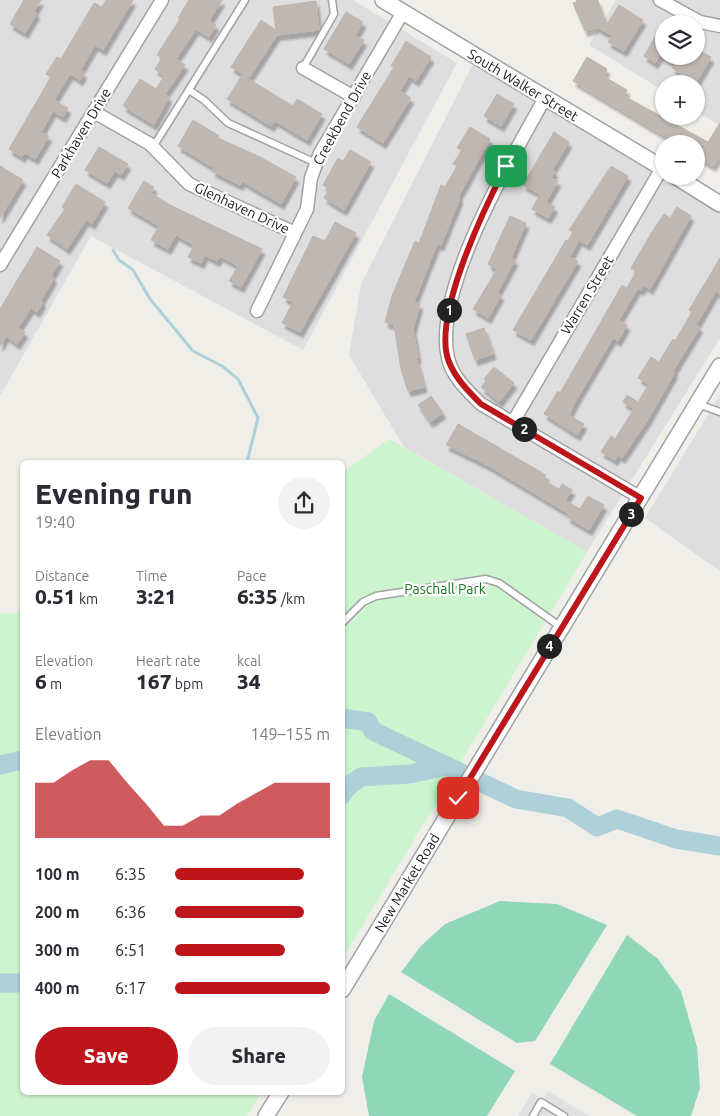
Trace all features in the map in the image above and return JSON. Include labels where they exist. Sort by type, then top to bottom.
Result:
[{"type":"street","name":"Parkhaven Drive","points":[[0,265],[162,0]]},
{"type":"street","name":"South Walker Street","points":[[383,0],[655,164]]},
{"type":"street","points":[[660,0],[700,22],[720,26]]},
{"type":"street","name":"Creekbend Drive","points":[[258,311],[307,209],[311,178],[316,163],[403,12]]},
{"type":"street","points":[[302,68],[354,97]]},
{"type":"street","points":[[545,98],[490,196],[463,265],[447,316],[445,339],[448,360],[460,384],[481,404],[641,498]]},
{"type":"street","name":"Glenhaven Drive","points":[[94,112],[153,147],[189,184],[295,233]]},
{"type":"street","name":"Warren Street","points":[[513,422],[658,185]]},
{"type":"street","name":"South Walker Street","points":[[689,185],[720,204]]},
{"type":"street","name":"New Market Road","points":[[345,985],[720,366]]},
{"type":"street","points":[[266,1116],[277,1096]]},
{"type":"lane","points":[[153,147],[246,0]]},
{"type":"lane","points":[[302,68],[334,14],[332,0]]},
{"type":"lane","points":[[189,90],[204,100],[228,123],[316,163]]},
{"type":"lane","points":[[697,404],[720,412]]},
{"type":"lane","points":[[345,620],[363,602],[376,596],[486,579],[499,583],[561,627]]},
{"type":"lane","points":[[533,1116],[542,1102],[564,1116]]},
{"type":"shaded area","points":[[0,0],[353,0],[457,63],[303,350],[91,236],[0,396]]},
{"type":"shaded area","points":[[616,0],[720,0],[720,126],[705,117],[705,75],[655,75],[655,85],[589,45]]},
{"type":"shaded area","points":[[473,64],[655,174],[655,185],[674,185],[720,213],[720,338],[587,552],[404,447],[349,355],[361,284]]},
{"type":"shaded area","points":[[720,395],[720,571],[645,518]]},
{"type":"shaded area","points":[[548,1091],[589,1116],[518,1116],[532,1092],[543,1099]]},
{"type":"green space","name":"Paschall Park","points":[[389,439],[587,552],[345,955],[345,471]]},
{"type":"green space","points":[[20,612],[20,1095],[260,1095],[247,1116],[0,1116],[0,614]]},
{"type":"green space","points":[[500,901],[557,904],[607,925],[535,1041],[517,1043],[401,972],[421,946],[445,924]]},
{"type":"green space","points":[[627,935],[658,959],[681,991],[697,1047],[700,1088],[691,1116],[637,1116],[550,1064]]},
{"type":"green space","points":[[389,994],[515,1071],[487,1116],[369,1116],[362,1077],[374,1021]]},
{"type":"building","points":[[24,0],[41,0],[34,11],[37,13],[25,33],[10,24]]},
{"type":"building","points":[[106,0],[133,0],[103,50],[95,45],[80,71],[84,73],[80,80],[70,74],[54,100],[68,108],[63,117],[53,111],[41,132],[49,136],[35,159],[25,153],[22,157],[9,149],[51,77],[46,74],[57,57],[61,59],[94,3],[102,7]]},
{"type":"building","points":[[189,0],[222,0],[209,21],[216,25],[209,37],[196,29],[176,59],[185,65],[165,94],[169,97],[154,125],[123,106],[140,79],[156,89],[164,76],[155,69],[162,58],[157,55],[180,19],[178,18]]},
{"type":"building","points":[[576,0],[598,0],[606,26],[619,5],[643,20],[624,51],[608,42],[612,36],[597,27],[585,31],[573,3],[577,2]]},
{"type":"building","points":[[316,1],[319,30],[277,35],[249,78],[231,67],[261,20],[276,30],[273,7]]},
{"type":"building","points":[[346,12],[363,22],[355,36],[364,40],[349,64],[324,49]]},
{"type":"building","points":[[655,37],[655,63],[644,56]]},
{"type":"building","points":[[406,41],[431,57],[416,81],[409,76],[400,91],[411,98],[383,143],[357,127],[394,67],[391,66]]},
{"type":"building","points":[[705,54],[711,57],[700,75],[680,75],[672,68],[674,65],[705,65]]},
{"type":"building","points":[[587,57],[607,69],[603,76],[627,90],[624,96],[655,113],[655,125],[677,125],[695,135],[663,135],[573,81]]},
{"type":"building","points":[[242,75],[293,106],[297,99],[322,114],[307,140],[275,121],[271,126],[227,99]]},
{"type":"building","points":[[497,94],[514,104],[501,126],[484,116]]},
{"type":"building","points":[[193,120],[219,136],[218,138],[260,157],[296,177],[281,204],[242,181],[240,185],[212,171],[214,168],[178,146]]},
{"type":"building","points":[[720,123],[720,155],[713,166],[705,161],[705,148],[707,144],[705,144],[705,140],[708,142]]},
{"type":"building","points":[[470,127],[490,139],[458,197],[460,198],[441,245],[437,244],[414,302],[420,304],[413,329],[418,358],[416,358],[424,387],[408,391],[401,369],[394,325],[385,322],[392,296],[415,241],[419,243],[441,185],[445,187],[457,166],[453,164],[462,150],[457,148]]},
{"type":"building","points":[[554,132],[569,142],[552,170],[555,172],[551,178],[558,181],[546,202],[555,207],[548,218],[532,209],[540,194],[523,185]]},
{"type":"building","points":[[99,147],[128,164],[121,175],[115,171],[107,183],[85,170]]},
{"type":"building","points":[[350,150],[371,162],[344,210],[324,198],[329,189],[323,185],[338,158],[343,161]]},
{"type":"building","points":[[0,166],[23,180],[0,218]]},
{"type":"building","points":[[611,166],[628,176],[587,245],[579,240],[570,257],[578,261],[531,340],[513,330],[566,240],[568,241],[573,232],[569,230]]},
{"type":"building","points":[[144,181],[154,187],[151,193],[170,205],[262,249],[241,287],[229,281],[238,266],[220,256],[217,261],[205,255],[201,263],[188,257],[194,245],[176,235],[168,249],[151,240],[159,226],[128,208]]},
{"type":"building","points":[[76,184],[105,202],[92,224],[86,220],[67,249],[47,235],[65,209],[62,207]]},
{"type":"building","points":[[677,207],[691,216],[650,289],[644,285],[641,290],[638,288],[619,320],[627,325],[618,341],[613,338],[575,402],[569,415],[584,424],[577,435],[544,414],[558,391],[560,393],[622,285],[627,288],[636,272],[631,268],[652,232],[664,214],[670,218]]},
{"type":"building","points":[[510,216],[526,223],[511,258],[515,260],[497,293],[501,295],[488,318],[473,309],[497,269],[488,264]]},
{"type":"building","points":[[335,222],[356,233],[300,332],[282,323],[293,302],[283,297],[313,236],[325,241]]},
{"type":"building","points":[[37,247],[60,261],[51,276],[54,278],[41,300],[43,302],[37,312],[31,308],[18,328],[25,332],[17,344],[6,336],[0,346],[0,309]]},
{"type":"building","points":[[720,258],[720,294],[716,291],[696,325],[700,327],[673,371],[675,372],[647,421],[622,458],[618,455],[615,460],[601,452],[611,436],[615,439],[634,409],[623,402],[627,395],[638,402],[649,384],[638,378],[651,357],[659,362],[673,339],[675,341],[692,312],[689,310]]},
{"type":"building","points":[[484,328],[493,354],[475,360],[466,334]]},
{"type":"building","points":[[494,367],[514,383],[499,402],[481,387],[486,381],[484,379]]},
{"type":"building","points":[[431,396],[443,413],[430,422],[418,405]]},
{"type":"building","points":[[458,424],[546,475],[543,480],[559,489],[562,484],[572,490],[565,500],[580,509],[588,496],[604,505],[589,530],[567,517],[569,514],[487,465],[446,445]]},
{"type":"waterway","points":[[113,250],[119,260],[133,270],[150,299],[193,351],[222,366],[238,379],[258,418],[248,460]]},
{"type":"waterway","points":[[345,718],[368,722],[373,731],[516,799],[568,808],[597,827],[617,819],[676,839],[720,846]]},
{"type":"waterway","points":[[0,765],[20,760]]},
{"type":"waterway","points":[[345,790],[361,777],[410,774],[447,766]]},
{"type":"waterway","points":[[0,983],[20,983]]},
{"type":"route","points":[[458,798],[641,498],[481,404],[460,384],[448,360],[445,339],[447,316],[463,265],[490,196],[506,166]]}]
